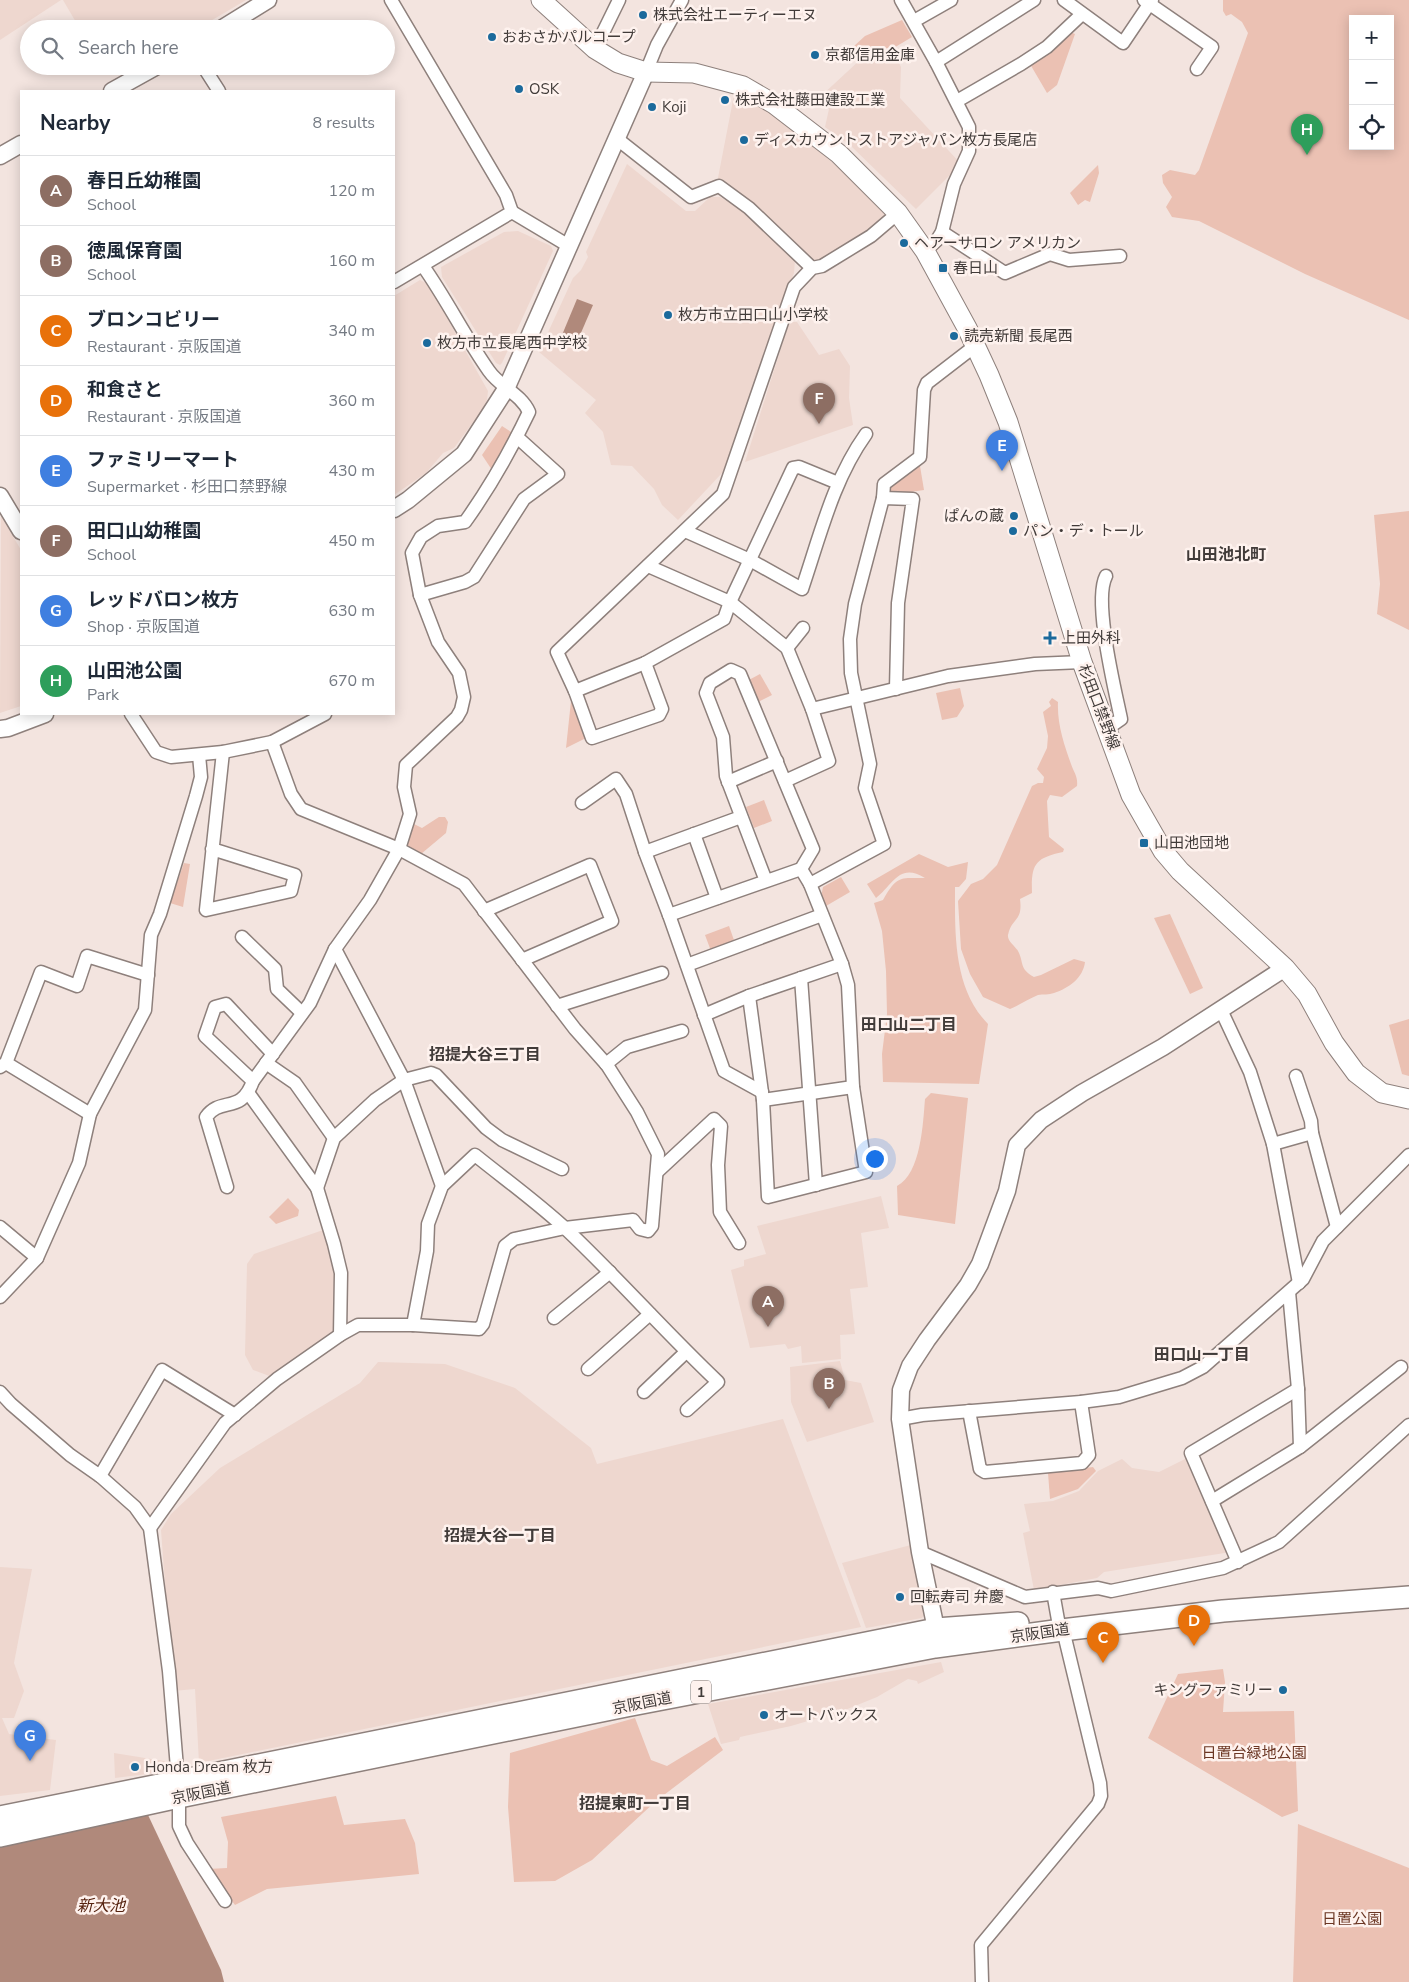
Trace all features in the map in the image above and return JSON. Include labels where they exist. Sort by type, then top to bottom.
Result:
[{"type":"highway","name":"京阪国道","points":[[0,1817],[178,1789],[1060,1625],[1258,1597],[1409,1583]]},
{"type":"highway","name":"京阪国道","points":[[0,1836],[178,1789],[936,1628],[1060,1625],[1409,1597]]},
{"type":"main road","name":"杉田口禁野線","points":[[540,0],[595,49],[618,63],[646,72],[694,73],[743,86],[778,106],[839,154],[898,213],[925,250],[975,346],[1008,422],[1082,662],[1108,728],[1131,795],[1163,851],[1180,872],[1285,968],[1307,994],[1334,1043],[1356,1073],[1382,1093],[1409,1100]]},
{"type":"street","points":[[236,20],[268,0]]},
{"type":"street","points":[[391,0],[506,195],[512,212],[569,246]]},
{"type":"street","points":[[595,49],[619,0]]},
{"type":"street","points":[[395,508],[464,454],[506,389],[657,45],[682,0]]},
{"type":"street","points":[[901,0],[957,101],[969,127],[969,151],[954,184],[942,232],[938,240],[925,250]]},
{"type":"street","points":[[914,21],[951,0]]},
{"type":"street","points":[[936,62],[1034,0]]},
{"type":"street","points":[[1064,0],[1123,43],[1148,1],[1212,47],[1197,69]]},
{"type":"street","points":[[957,101],[1047,46],[1082,14]]},
{"type":"street","points":[[114,90],[141,75]]},
{"type":"street","points":[[208,75],[217,90]]},
{"type":"street","points":[[616,138],[691,197],[720,186],[749,208],[812,268]]},
{"type":"street","points":[[0,156],[20,145]]},
{"type":"street","points":[[395,281],[512,212]]},
{"type":"street","points":[[645,663],[662,709],[659,715],[592,738],[575,691],[557,652],[723,494],[794,287],[812,268],[822,266],[871,236],[898,213]]},
{"type":"street","points":[[942,232],[1005,273],[1050,254],[1069,260],[1120,256]]},
{"type":"street","points":[[227,1187],[206,1117],[211,1110],[238,1102],[249,1094],[253,1081],[310,1003],[335,950],[370,900],[399,849],[410,814],[404,787],[406,765],[461,710],[464,697],[459,673],[438,642],[420,595],[412,553],[420,537],[438,526],[465,522],[517,437],[529,412],[525,403],[506,389],[490,373],[423,266]]},
{"type":"street","points":[[810,884],[884,844],[865,788],[870,764],[851,673],[850,639],[855,604],[883,498],[884,484],[920,457],[924,390],[927,383],[975,346]]},
{"type":"street","points":[[685,531],[750,560],[802,589],[838,483],[854,451],[866,434]]},
{"type":"street","points":[[420,595],[465,582],[474,577],[524,499],[558,474],[517,437]]},
{"type":"street","points":[[575,691],[645,663],[724,619],[730,602],[793,468],[799,467],[838,483]]},
{"type":"street","points":[[0,496],[16,511],[20,527]]},
{"type":"street","points":[[883,498],[914,499],[898,603],[896,689]]},
{"type":"street","points":[[648,566],[730,602],[787,648],[812,709],[829,762],[785,781]]},
{"type":"street","points":[[1106,576],[1102,584],[1103,618],[1121,720],[1108,728]]},
{"type":"street","points":[[787,648],[803,628]]},
{"type":"street","points":[[812,709],[948,676],[1035,664],[1082,662]]},
{"type":"street","points":[[669,915],[801,869],[813,849],[740,674],[731,670],[710,683],[706,693],[723,737],[726,776],[766,880]]},
{"type":"street","points":[[0,729],[8,728],[42,715]]},
{"type":"street","points":[[132,715],[156,752],[171,757],[223,752],[272,742],[323,715]]},
{"type":"street","points":[[150,1528],[219,1431],[277,1379],[340,1335],[358,1325],[413,1325],[479,1329],[483,1324],[506,1246],[514,1239],[565,1228],[633,1220],[640,1229],[648,1230],[652,1226],[658,1154],[637,1112],[606,1064],[557,1006],[464,884],[399,849],[301,809],[291,794],[272,742]]},
{"type":"street","points":[[212,849],[295,875],[291,892],[206,910],[212,849],[223,752]]},
{"type":"street","points":[[0,1296],[37,1258],[79,1163],[90,1114],[145,1010],[151,935],[160,914],[201,777],[199,755]]},
{"type":"street","points":[[728,782],[777,762]]},
{"type":"street","points":[[582,803],[616,779],[626,794],[724,1071],[762,1096],[808,1093],[853,1086]]},
{"type":"street","points":[[645,852],[741,817]]},
{"type":"street","points":[[694,834],[716,898]]},
{"type":"street","points":[[484,911],[590,864],[612,921],[522,960]]},
{"type":"street","points":[[750,996],[762,1096],[768,1197],[866,1172],[853,1086],[848,985],[842,964],[810,884],[801,869]]},
{"type":"street","points":[[687,965],[822,915]]},
{"type":"street","points":[[242,937],[275,968],[277,989],[302,1013]]},
{"type":"street","points":[[335,950],[404,1080],[442,1186]]},
{"type":"street","points":[[90,1114],[3,1065],[40,972],[77,986],[87,956],[148,976]]},
{"type":"street","points":[[704,1015],[750,996],[842,964]]},
{"type":"street","points":[[936,1628],[920,1552],[900,1418],[901,1390],[910,1366],[968,1285],[980,1264],[1007,1191],[1017,1145],[1044,1118],[1082,1093],[1163,1047],[1285,968]]},
{"type":"street","points":[[557,1006],[662,973]]},
{"type":"street","points":[[801,978],[816,1185]]},
{"type":"street","points":[[253,1081],[205,1036],[215,1007],[226,1004],[269,1058],[295,1083],[334,1138]]},
{"type":"street","points":[[1221,1010],[1250,1072],[1273,1144],[1299,1283]]},
{"type":"street","points":[[606,1064],[627,1047],[682,1031]]},
{"type":"street","points":[[317,1188],[334,1138],[375,1100],[404,1080],[431,1073],[436,1075],[486,1128],[502,1140],[562,1169]]},
{"type":"street","points":[[1296,1076],[1311,1121],[1312,1133],[1337,1227]]},
{"type":"street","points":[[249,1094],[317,1188],[341,1273],[340,1335]]},
{"type":"street","points":[[658,1171],[714,1119],[721,1126],[718,1165],[720,1212],[739,1243]]},
{"type":"street","points":[[1273,1144],[1312,1133]]},
{"type":"street","points":[[413,1325],[427,1251],[428,1224],[442,1186],[475,1155],[565,1228],[686,1352],[718,1382],[687,1410]]},
{"type":"street","points":[[900,1418],[1119,1397],[1182,1378],[1203,1367],[1299,1283],[1323,1241],[1409,1155]]},
{"type":"street","points":[[0,1227],[37,1258]]},
{"type":"street","points":[[554,1318],[610,1272]]},
{"type":"street","points":[[1289,1292],[1298,1389],[1300,1447]]},
{"type":"street","points":[[588,1368],[650,1314]]},
{"type":"street","points":[[644,1392],[686,1352]]},
{"type":"street","points":[[1212,1501],[1300,1447],[1401,1367]]},
{"type":"street","points":[[100,1476],[162,1370],[235,1415]]},
{"type":"street","points":[[1238,1562],[1191,1453],[1298,1389]]},
{"type":"street","points":[[0,1392],[11,1404],[70,1455],[100,1476],[135,1507],[150,1528],[169,1671],[179,1826],[187,1843],[225,1901]]},
{"type":"street","points":[[969,1411],[980,1469],[986,1472],[1082,1463],[1089,1455],[1081,1402]]},
{"type":"street","points":[[920,1552],[1025,1597],[1053,1592],[1098,1588],[1111,1591],[1223,1568],[1279,1542],[1409,1425]]},
{"type":"street","points":[[982,1982],[981,1945],[1098,1804],[1101,1796],[1100,1783],[1053,1592]]},
{"type":"shaded area","points":[[0,0],[61,0],[30,20],[20,20],[20,27],[0,40]]},
{"type":"shaded area","points":[[63,0],[246,0],[212,20],[75,20]]},
{"type":"shaded area","points":[[874,47],[894,53],[901,67],[900,98],[961,164],[916,209],[851,146],[825,127],[829,109],[820,97]]},
{"type":"shaded area","points":[[734,95],[752,102],[767,111],[801,136],[853,180],[886,215],[862,235],[819,262],[812,261],[717,183]]},
{"type":"shaded area","name":"枚方市立田口山小学校","points":[[627,164],[686,211],[695,211],[710,197],[720,197],[727,201],[744,212],[795,260],[794,273],[723,472],[678,520],[662,505],[654,489],[632,466],[611,465],[603,432],[585,413],[596,400],[539,352],[573,278],[581,270],[588,257],[586,252]]},
{"type":"shaded area","points":[[518,231],[551,246],[553,251],[500,365],[496,363],[442,277],[441,267],[504,232]]},
{"type":"shaded area","name":"枚方市立長尾西中学校","points":[[420,280],[428,284],[488,391],[487,400],[480,413],[454,448],[443,453],[426,473],[395,494],[395,295]]},
{"type":"shaded area","points":[[791,322],[797,322],[819,355],[839,349],[850,366],[849,398],[853,425],[745,462],[788,326]]},
{"type":"shaded area","points":[[1,516],[20,548],[20,706],[0,713]]},
{"type":"shaded area","points":[[881,1196],[889,1228],[861,1233],[868,1287],[850,1289],[855,1334],[840,1335],[841,1359],[802,1363],[801,1346],[788,1349],[785,1344],[750,1348],[731,1270],[744,1266],[744,1260],[766,1254],[757,1226]]},
{"type":"shaded area","points":[[326,1229],[337,1278],[336,1331],[272,1377],[253,1370],[245,1355],[247,1264],[254,1254]]},
{"type":"shaded area","points":[[840,1361],[845,1380],[861,1383],[874,1422],[807,1442],[791,1402],[790,1367]]},
{"type":"shaded area","points":[[378,1362],[445,1364],[515,1388],[591,1448],[597,1464],[783,1419],[861,1627],[199,1763],[195,1689],[173,1691],[161,1530],[171,1514],[220,1468],[360,1383]]},
{"type":"shaded area","points":[[1189,1457],[1231,1552],[1104,1572],[1097,1578],[1034,1590],[1023,1533],[1030,1531],[1024,1504],[1053,1501],[1079,1491],[1098,1471],[1122,1459],[1132,1468],[1159,1472]]},
{"type":"shaded area","points":[[911,1545],[925,1614],[922,1618],[866,1628],[842,1563]]},
{"type":"shaded area","points":[[0,1567],[32,1569],[14,1663],[24,1691],[14,1718],[2,1718],[9,1734],[56,1740],[50,1790],[0,1796]]},
{"type":"shaded area","points":[[941,1662],[944,1672],[918,1684],[917,1681],[908,1679],[877,1697],[845,1710],[791,1726],[740,1737],[739,1740],[721,1744],[708,1704]]},
{"type":"shaded area","name":"Honda Dream 枚方","points":[[114,1753],[170,1762],[171,1771],[115,1778]]},
{"type":"green space","points":[[1223,0],[1409,0],[1409,320],[1305,274],[1199,221],[1172,217],[1166,207],[1172,197],[1163,183],[1162,175],[1170,170],[1195,175],[1199,170],[1248,33],[1242,22],[1231,14],[1226,16],[1223,11]]},
{"type":"green space","points":[[902,20],[912,37],[892,49],[873,46],[863,56],[853,47],[865,36]]},
{"type":"green space","points":[[1070,32],[1075,34],[1057,85],[1047,93],[1030,64],[1052,51]]},
{"type":"green space","points":[[1098,165],[1099,173],[1090,202],[1085,200],[1078,205],[1070,193]]},
{"type":"green space","points":[[502,426],[514,434],[492,470],[482,455]]},
{"type":"green space","points":[[920,466],[924,490],[903,493],[889,492],[888,484]]},
{"type":"green space","points":[[1409,511],[1409,630],[1377,614],[1380,584],[1374,515]]},
{"type":"green space","points":[[760,674],[772,695],[758,702],[747,681]]},
{"type":"green space","points":[[960,688],[964,706],[957,717],[942,720],[936,693]]},
{"type":"green space","points":[[1052,698],[1058,702],[1062,734],[1076,777],[1077,786],[1062,797],[1050,795],[1047,801],[1049,837],[1064,849],[1063,852],[1046,857],[1037,864],[1032,875],[1032,893],[1020,899],[1019,916],[1012,925],[1008,937],[1018,951],[1024,968],[1034,977],[1074,959],[1085,962],[1078,978],[1070,985],[1052,994],[1038,995],[1010,1009],[983,997],[970,974],[961,949],[958,901],[971,884],[983,879],[997,865],[1032,786],[1043,783],[1044,777],[1037,769],[1047,748],[1048,736],[1043,712],[1051,706],[1049,702]]},
{"type":"green space","points":[[571,701],[586,738],[566,748]]},
{"type":"green space","points":[[764,800],[772,821],[754,828],[746,807]]},
{"type":"green space","points":[[439,817],[445,817],[448,822],[446,833],[421,854],[404,846],[412,823],[422,828]]},
{"type":"green space","points":[[919,854],[948,867],[968,862],[966,879],[959,887],[955,887],[955,923],[958,959],[962,977],[968,994],[988,1024],[979,1084],[883,1082],[882,1054],[887,1014],[886,971],[882,931],[874,903],[883,900],[892,886],[904,878],[925,878],[916,874],[903,874],[897,877],[876,898],[867,884]]},
{"type":"green space","points":[[184,863],[190,864],[183,907],[170,903]]},
{"type":"green space","points":[[841,877],[850,892],[826,906],[821,897],[823,887]]},
{"type":"green space","points":[[1170,914],[1203,988],[1190,994],[1154,918]]},
{"type":"green space","points":[[729,926],[735,943],[711,951],[705,935]]},
{"type":"green space","points":[[1409,1019],[1409,1076],[1402,1074],[1389,1025]]},
{"type":"green space","points":[[931,1093],[968,1098],[955,1224],[898,1215],[897,1186],[905,1180],[916,1160],[922,1134],[925,1099]]},
{"type":"green space","points":[[288,1198],[299,1210],[298,1216],[276,1224],[269,1217]]},
{"type":"green space","points":[[1093,1467],[1096,1471],[1078,1489],[1050,1499],[1048,1473]]},
{"type":"green space","name":"日置台緑地公園","points":[[1223,1669],[1225,1682],[1223,1712],[1294,1711],[1298,1811],[1282,1817],[1148,1738],[1178,1674]]},
{"type":"green space","points":[[635,1718],[651,1760],[667,1766],[715,1737],[723,1750],[656,1801],[592,1860],[555,1881],[514,1882],[508,1807],[510,1753]]},
{"type":"green space","points":[[336,1796],[344,1825],[405,1819],[415,1843],[419,1874],[267,1889],[235,1905],[208,1869],[227,1868],[228,1842],[221,1817]]},
{"type":"green space","name":"日置公園","points":[[1298,1824],[1409,1868],[1409,1982],[1293,1982]]},
{"type":"water","points":[[577,299],[593,305],[577,342],[562,335]]},
{"type":"water","name":"新大池","points":[[148,1815],[221,1970],[224,1982],[0,1982],[0,1847]]},
{"type":"place","name":"株式会社エーティーエヌ","points":[[643,15]]},
{"type":"place","name":"おおさかパルコープ","points":[[492,37]]},
{"type":"place","name":"京都信用金庫","points":[[815,55]]},
{"type":"place","name":"OSK","points":[[519,89]]},
{"type":"place","name":"株式会社藤田建設工業","points":[[725,100]]},
{"type":"place","name":"Koji","points":[[652,107]]},
{"type":"place","name":"ディスカウントストアジャパン枚方長尾店","points":[[744,140]]},
{"type":"place","name":"山田池公園","points":[[1307,155]]},
{"type":"place","name":"ヘアーサロン アメリカン","points":[[904,243]]},
{"type":"place","name":"春日山","points":[[943,268]]},
{"type":"place","name":"枚方市立田口山小学校","points":[[668,315]]},
{"type":"place","name":"読売新聞 長尾西","points":[[954,336]]},
{"type":"place","name":"枚方市立長尾西中学校","points":[[427,343]]},
{"type":"place","name":"田口山幼稚園","points":[[819,424]]},
{"type":"place","name":"ファミリーマート","points":[[1002,471]]},
{"type":"place","name":"ぱんの蔵","points":[[1014,516]]},
{"type":"place","name":"パン・デ・トール","points":[[1013,531]]},
{"type":"place","name":"上田外科","points":[[1050,638]]},
{"type":"place","name":"山田池団地","points":[[1144,843]]},
{"type":"place","name":"春日丘幼稚園","points":[[768,1327]]},
{"type":"place","name":"徳風保育園","points":[[829,1409]]},
{"type":"place","name":"回転寿司 弁慶","points":[[900,1597]]},
{"type":"place","name":"和食さと","points":[[1194,1646]]},
{"type":"place","name":"ブロンコビリー","points":[[1103,1663]]},
{"type":"place","name":"キングファミリー","points":[[1283,1690]]},
{"type":"place","name":"オートバックス","points":[[764,1715]]},
{"type":"place","name":"レッドバロン枚方","points":[[30,1761]]},
{"type":"place","name":"Honda Dream 枚方","points":[[135,1767]]},
{"type":"district","name":"山田池北町","points":[[1226,554]]},
{"type":"district","name":"田口山二丁目","points":[[909,1024]]},
{"type":"district","name":"招提大谷三丁目","points":[[485,1054]]},
{"type":"district","name":"田口山一丁目","points":[[1202,1354]]},
{"type":"district","name":"招提大谷一丁目","points":[[500,1535]]},
{"type":"district","name":"招提東町一丁目","points":[[635,1803]]}]
